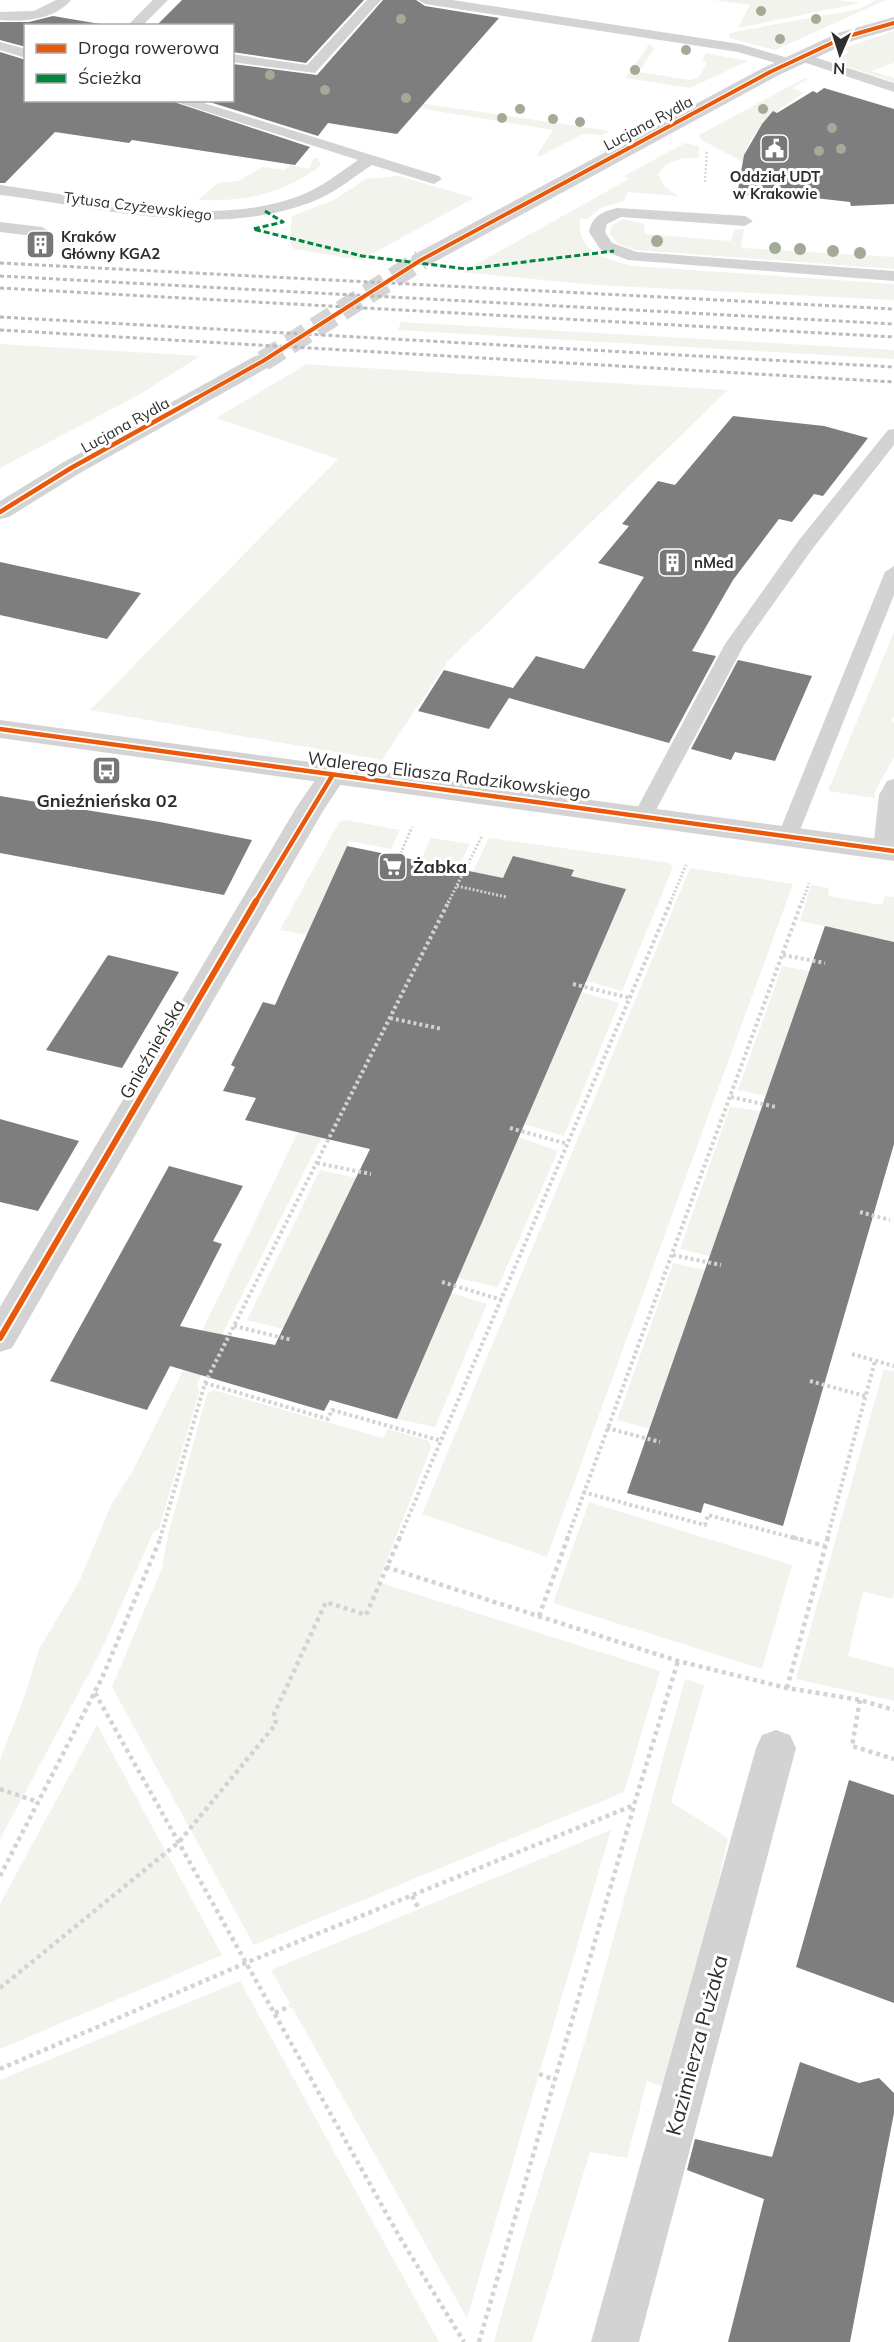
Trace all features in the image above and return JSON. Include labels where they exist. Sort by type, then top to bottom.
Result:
[{"type":"street","name":"Lucjana Rydla","points":[[421,260],[796,60],[845,37],[894,23]]},
{"type":"street","name":"Lucjana Rydla","points":[[0,512],[72,468],[263,361]]},
{"type":"street","name":"Walerego Eliasza Radzikowskiego","points":[[0,729],[889,850]]},
{"type":"street","name":"Gnieźnieńska","points":[[0,1338],[310,808],[332,776]]},
{"type":"street","name":"Kazimierza Pużaka","points":[[615,2342],[776,1748]]},
{"type":"lane","points":[[0,16],[37,14],[53,9],[64,0]]},
{"type":"lane","points":[[137,24],[161,0]]},
{"type":"lane","points":[[234,58],[310,70],[374,0]]},
{"type":"lane","points":[[425,0],[740,48],[796,60],[894,88]]},
{"type":"lane","points":[[0,46],[24,53]]},
{"type":"lane","points":[[184,102],[434,179]]},
{"type":"lane","name":"Tytusa Czyżewskiego","points":[[0,190],[184,214],[234,215],[281,207],[306,199],[370,159]]},
{"type":"lane","points":[[745,221],[621,212],[604,217],[598,224],[597,232],[606,246],[634,257],[894,276]]},
{"type":"lane","points":[[0,227],[42,231]]},
{"type":"lane","points":[[644,816],[735,644],[806,544],[894,434]]},
{"type":"lane","points":[[788,835],[894,572]]},
{"type":"lane","points":[[889,850],[889,795],[894,786]]},
{"type":"path","points":[[704,186],[707,147]]},
{"type":"path","points":[[399,857],[413,825]]},
{"type":"path","points":[[0,1876],[94,1692],[162,1535],[205,1383],[483,835]]},
{"type":"path","points":[[0,1988],[179,1842],[276,1724],[274,1714],[326,1602],[366,1615],[686,864]]},
{"type":"path","points":[[539,1616],[809,883]]},
{"type":"path","points":[[457,886],[506,897]]},
{"type":"path","points":[[783,955],[825,963]]},
{"type":"path","points":[[573,984],[630,999]]},
{"type":"path","points":[[390,1018],[442,1029]]},
{"type":"path","points":[[731,1096],[776,1107]]},
{"type":"path","points":[[510,1128],[568,1144]]},
{"type":"path","points":[[317,1163],[371,1174]]},
{"type":"path","points":[[860,1212],[890,1220]]},
{"type":"path","points":[[673,1255],[721,1265]]},
{"type":"path","points":[[442,1282],[502,1300]]},
{"type":"path","points":[[234,1326],[292,1340]]},
{"type":"path","points":[[852,1354],[894,1366]]},
{"type":"path","points":[[787,1688],[875,1361]]},
{"type":"path","points":[[810,1382],[866,1396]]},
{"type":"path","points":[[205,1383],[328,1419],[332,1410],[442,1441]]},
{"type":"path","points":[[607,1428],[660,1442]]},
{"type":"path","points":[[583,1492],[705,1525],[708,1515],[825,1546]]},
{"type":"path","points":[[386,1567],[678,1661],[787,1688],[860,1700],[894,1710]]},
{"type":"path","points":[[479,2342],[634,1805],[678,1661]]},
{"type":"path","points":[[94,1692],[248,1962],[399,2236],[464,2342]]},
{"type":"path","points":[[860,1700],[852,1746],[894,1759]]},
{"type":"path","points":[[0,1789],[38,1802]]},
{"type":"path","points":[[0,2069],[248,1962],[634,1805]]},
{"type":"path","points":[[412,1896],[419,1909]]},
{"type":"path","points":[[275,2013],[290,2006]]},
{"type":"path","points":[[539,2074],[555,2080]]},
{"type":"shaded area","points":[[714,0],[838,0],[860,3],[738,28],[750,5]]},
{"type":"shaded area","points":[[876,0],[886,0],[775,50],[729,38],[729,34],[734,32],[859,9]]},
{"type":"shaded area","points":[[894,31],[894,63],[871,71],[894,78],[894,82],[831,61],[849,52],[841,49]]},
{"type":"shaded area","points":[[649,44],[654,48],[639,72],[690,80],[699,77],[707,62],[702,60],[706,53],[748,61],[690,88],[626,78]]},
{"type":"shaded area","points":[[234,63],[299,74],[419,103],[610,131],[602,135],[583,134],[538,157],[537,155],[553,130],[234,78]]},
{"type":"shaded area","points":[[805,78],[808,79],[792,88],[804,93],[774,113],[758,130],[751,139],[743,162],[700,139],[699,135]]},
{"type":"shaded area","points":[[685,143],[699,146],[699,158],[676,160],[661,170],[658,175],[664,186],[678,196],[628,192],[624,201],[600,208],[588,219],[580,219],[580,230],[588,247],[614,261],[634,266],[894,284],[894,300],[595,285],[462,272],[629,179],[624,176]]},
{"type":"shaded area","points":[[314,157],[319,159],[320,166],[306,176],[277,190],[247,198],[198,200],[218,183],[238,181],[262,167],[285,170],[290,165],[309,169]]},
{"type":"shaded area","points":[[399,176],[474,198],[361,260],[294,249],[290,242],[292,216],[336,199],[366,179]]},
{"type":"shaded area","points":[[623,219],[644,224],[645,234],[731,241],[734,230],[744,229],[741,248],[894,257],[894,269],[635,250],[619,244],[610,235],[611,226]]},
{"type":"shaded area","points":[[401,322],[894,350],[894,359],[398,330]]},
{"type":"shaded area","points":[[0,344],[200,356],[144,392],[0,468]]},
{"type":"shaded area","points":[[307,364],[728,390],[448,661],[382,760],[90,710],[338,459],[216,418]]},
{"type":"shaded area","points":[[894,632],[894,716],[891,721],[894,723],[894,757],[875,791],[875,798],[828,791]]},
{"type":"shaded area","points":[[346,820],[400,830],[391,849],[349,841],[307,935],[280,930],[339,822]]},
{"type":"shaded area","points":[[431,838],[470,844],[197,1384],[199,1392],[159,1529],[153,1533],[101,1651],[0,1839],[0,1760],[26,1692],[39,1649],[79,1582],[111,1505],[132,1472],[179,1379],[308,1111]]},
{"type":"shaded area","points":[[489,838],[670,863],[673,867],[622,991],[586,981],[626,889],[571,876],[573,870],[514,856],[497,889],[468,882]]},
{"type":"shaded area","points":[[690,868],[793,884],[547,1557],[422,1514]]},
{"type":"shaded area","points":[[811,885],[829,888],[828,896],[882,905],[885,896],[894,897],[894,947],[888,940],[800,921]]},
{"type":"shaded area","points":[[782,966],[809,971],[766,1096],[738,1090]]},
{"type":"shaded area","points":[[582,992],[619,1003],[564,1136],[524,1124]]},
{"type":"shaded area","points":[[730,1107],[760,1111],[710,1256],[680,1249]]},
{"type":"shaded area","points":[[518,1137],[558,1151],[498,1287],[457,1278]]},
{"type":"shaded area","points":[[320,1170],[356,1178],[283,1329],[247,1320]]},
{"type":"shaded area","points":[[673,1263],[705,1270],[650,1429],[617,1420]]},
{"type":"shaded area","points":[[451,1293],[487,1304],[435,1427],[397,1419]]},
{"type":"shaded area","points":[[884,1369],[894,1371],[894,1592],[892,1599],[863,1591],[848,1656],[894,1668],[894,1701],[796,1679]]},
{"type":"shaded area","points":[[213,1390],[383,1438],[387,1429],[429,1441],[431,1448],[378,1582],[660,1671],[624,1792],[254,1945],[112,1687],[162,1568],[168,1535],[207,1394]]},
{"type":"shaded area","points":[[589,1502],[792,1565],[762,1669],[553,1603]]},
{"type":"shaded area","points":[[685,1679],[704,1685],[671,1802],[728,1838],[671,2089],[647,2081],[627,2158],[590,2152],[532,2342],[494,2342],[524,2235],[585,2041]]},
{"type":"shaded area","points":[[97,1725],[222,1955],[0,2049],[0,1904]]},
{"type":"shaded area","points":[[611,1830],[467,2318],[271,1970]]},
{"type":"shaded area","points":[[240,1981],[439,2342],[0,2342],[0,2080]]},
{"type":"building","points":[[182,0],[364,0],[306,63],[234,52],[234,24],[158,24]]},
{"type":"building","points":[[383,0],[416,0],[425,6],[499,18],[397,134],[328,123],[318,136],[209,102],[234,102],[234,64],[317,75]]},
{"type":"building","points":[[53,16],[100,24],[24,24],[24,46],[0,40],[0,22],[29,22]]},
{"type":"building","points":[[0,52],[24,59],[24,102],[174,102],[310,147],[295,165],[132,140],[129,143],[55,132],[5,183],[0,183]]},
{"type":"building","name":"Oddział UDT w Krakowie","points":[[824,88],[894,109],[894,204],[851,206],[850,202],[815,198],[737,195],[744,155],[762,124],[773,111],[777,113],[813,91],[817,93]]},
{"type":"building","points":[[733,416],[824,426],[868,438],[823,496],[814,494],[792,522],[779,519],[733,580],[692,651],[716,656],[669,743],[509,698],[489,729],[418,711],[444,670],[513,688],[536,656],[584,669],[644,577],[598,563],[629,526],[622,524],[658,481],[675,485]]},
{"type":"building","points":[[0,562],[141,593],[107,639],[0,615]]},
{"type":"building","points":[[738,660],[812,676],[775,761],[735,752],[731,760],[691,749]]},
{"type":"building","points":[[0,796],[160,822],[252,840],[224,895],[0,853]]},
{"type":"building","points":[[347,846],[503,878],[513,856],[574,870],[571,876],[626,889],[397,1419],[330,1400],[324,1411],[170,1366],[147,1410],[50,1381],[169,1166],[243,1186],[213,1241],[222,1244],[180,1326],[275,1345],[370,1149],[245,1120],[256,1098],[223,1091],[235,1067],[231,1065],[263,1002],[275,1005]]},
{"type":"building","points":[[825,926],[894,942],[894,1144],[783,1526],[704,1503],[701,1513],[627,1493]]},
{"type":"building","points":[[108,955],[179,972],[122,1068],[46,1050]]},
{"type":"building","points":[[0,1119],[79,1141],[38,1211],[0,1202]]},
{"type":"building","points":[[849,1780],[894,1795],[894,2003],[796,1967]]},
{"type":"building","points":[[800,2062],[859,2083],[879,2078],[894,2093],[894,2113],[850,2342],[728,2342],[764,2199],[687,2170],[695,2139],[772,2157]]},
{"type":"tunnel","points":[[263,361],[421,260]]},
{"type":"railway","points":[[0,263],[894,309]]},
{"type":"railway","points":[[0,276],[894,324]]},
{"type":"railway","points":[[0,288],[894,337]]},
{"type":"railway","points":[[0,317],[894,367]]},
{"type":"railway","points":[[0,330],[894,382]]},
{"type":"marked path","points":[[265,211],[283,222],[253,229],[362,256],[467,269],[614,251]]},
{"type":"cycle path","points":[[0,512],[71,468],[263,361],[421,260],[770,72],[845,37],[894,23]]},
{"type":"cycle path","points":[[0,729],[894,851]]},
{"type":"cycle path","points":[[0,1338],[310,808],[332,776]]},
{"type":"place","name":"Oddział UDT w Krakowie","points":[[775,149]]},
{"type":"place","name":"Kraków Główny KGA2","points":[[40,245]]},
{"type":"place","name":"nMed","points":[[673,562]]},
{"type":"place","name":"Gnieźnieńska 02","points":[[107,771]]},
{"type":"place","name":"Żabka","points":[[392,866]]}]
